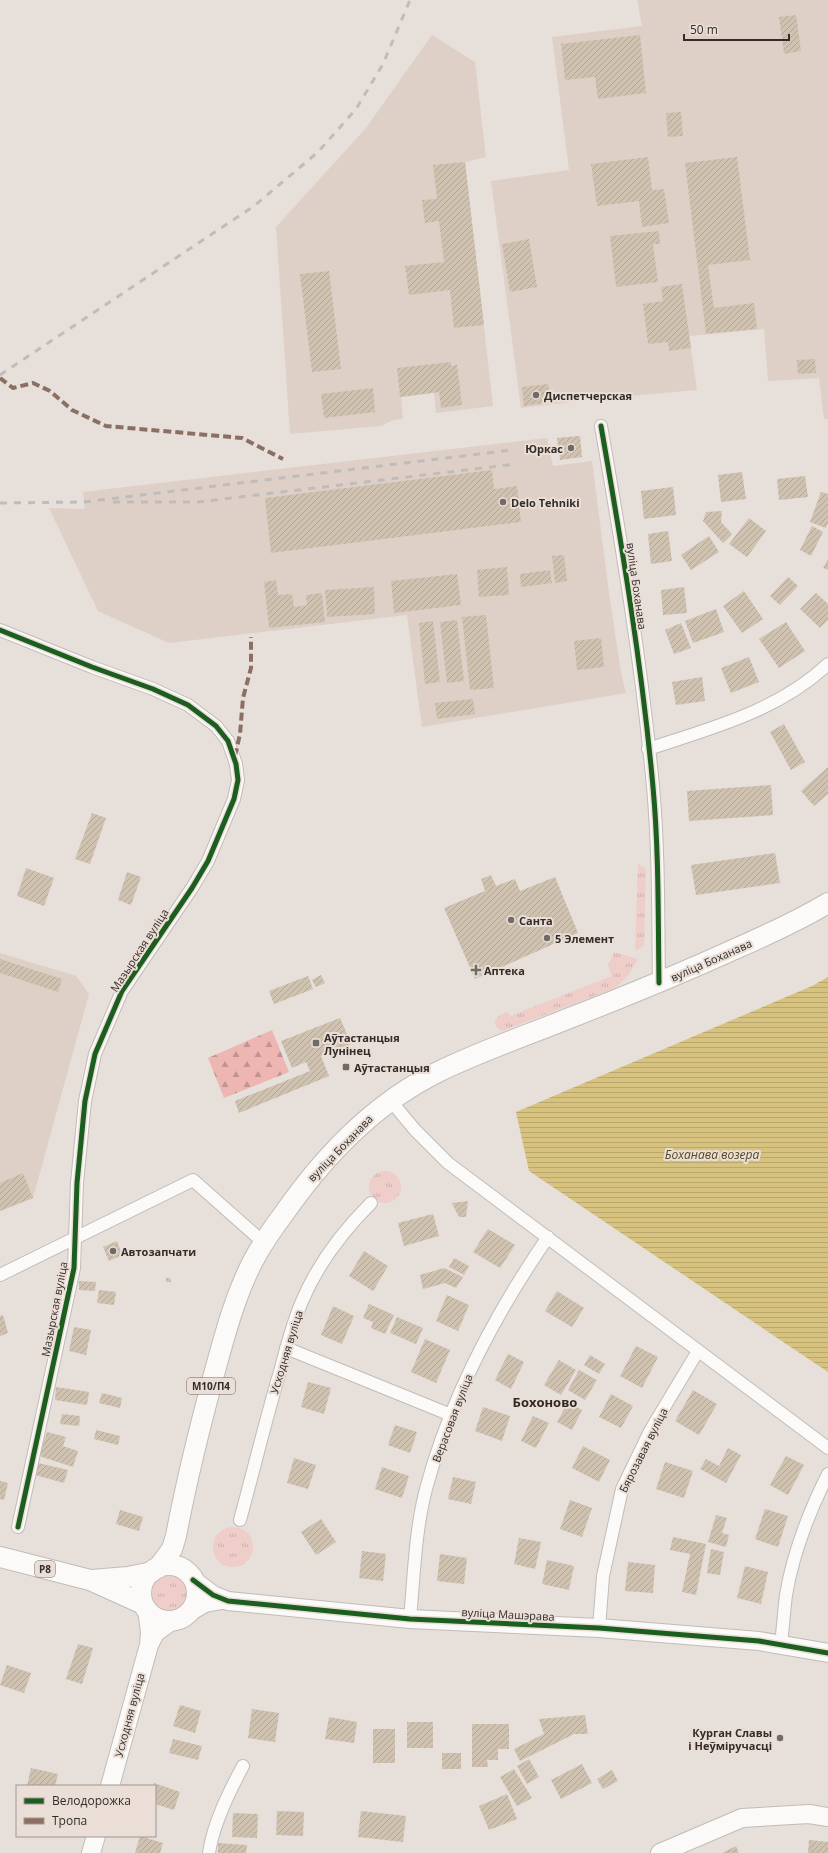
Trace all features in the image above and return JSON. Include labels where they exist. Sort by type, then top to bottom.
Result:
[{"type":"main road","name":"вуліца Боханава","points":[[263,1242],[300,1191],[325,1161],[352,1133],[390,1100],[432,1075],[474,1056],[659,983],[801,920],[828,903]]},
{"type":"main road","name":"М10/П4","points":[[145,1607],[141,1590],[147,1577],[155,1570],[172,1549],[202,1420],[222,1345],[234,1306],[251,1264],[263,1242]]},
{"type":"main road","points":[[145,1607],[154,1617],[163,1621],[173,1620],[184,1616],[191,1611],[197,1596],[196,1587],[176,1536]]},
{"type":"main road","name":"Р8","points":[[0,1557],[90,1580],[145,1607]]},
{"type":"main road","points":[[155,1570],[173,1566],[182,1569],[191,1577]]},
{"type":"main road","name":"Р8","points":[[90,1580],[128,1577],[155,1570]]},
{"type":"street","name":"вуліца Боханава","points":[[601,426],[621,541],[642,687],[657,848],[659,983]]},
{"type":"street","name":"Мазырская вуліца","points":[[0,630],[92,667],[153,689],[188,705],[216,726],[228,741],[236,764],[238,780],[234,799],[208,861],[192,888],[122,991],[95,1054],[85,1101],[77,1183],[74,1268],[18,1526]]},
{"type":"street","points":[[648,749],[743,717],[775,702],[818,673],[828,664]]},
{"type":"street","points":[[390,1100],[415,1130],[448,1163],[828,1448]]},
{"type":"street","points":[[0,1275],[193,1180],[263,1242]]},
{"type":"street","name":"Усходняя вуліца","points":[[240,1520],[286,1348],[303,1299],[318,1269],[351,1223],[371,1203]]},
{"type":"street","name":"Верасовая вуліца","points":[[410,1619],[416,1548],[426,1490],[451,1415],[475,1358],[504,1304],[548,1237]]},
{"type":"street","points":[[286,1348],[451,1415]]},
{"type":"street","name":"Бярозавая вуліца","points":[[599,1628],[603,1576],[622,1489],[650,1431],[698,1351]]},
{"type":"street","points":[[781,1644],[786,1595],[798,1545],[816,1498],[828,1474]]},
{"type":"street","name":"вуліца Машэрава","points":[[191,1577],[212,1595],[222,1600]]},
{"type":"street","name":"вуліца Машэрава","points":[[191,1611],[205,1603],[222,1600],[410,1619],[599,1628],[781,1644],[828,1653]]},
{"type":"street","name":"Усходняя вуліца","points":[[110,1785],[149,1645],[150,1632],[145,1607]]},
{"type":"street","name":"Усходняя вуліца","points":[[149,1645],[155,1633],[173,1620]]},
{"type":"street","points":[[209,1853],[210,1842],[232,1787],[243,1766]]},
{"type":"street","points":[[660,1853],[742,1818],[809,1814],[828,1817]]},
{"type":"street","points":[[91,1853],[96,1837]]},
{"type":"shaded area","points":[[637,0],[828,0],[828,419],[824,419],[819,378],[768,381],[764,329],[689,336],[697,390],[596,399],[521,408],[491,181],[569,170],[552,37],[642,26]]},
{"type":"shaded area","points":[[432,35],[475,62],[486,157],[465,162],[493,406],[436,413],[434,393],[401,397],[403,419],[393,420],[381,426],[290,434],[276,227],[366,128]]},
{"type":"shaded area","points":[[547,438],[553,466],[592,461],[609,593],[621,673],[626,693],[422,727],[407,615],[169,643],[98,611],[49,508],[85,509],[83,492]]},
{"type":"shaded area","points":[[0,953],[76,976],[89,994],[33,1198],[0,1211]]},
{"type":"green space","points":[[638,864],[646,870],[644,945],[638,950],[635,949]]},
{"type":"green space","points":[[614,952],[638,959],[628,976],[615,988],[502,1031],[496,1025],[495,1022],[497,1017],[504,1013],[508,1012],[510,1016],[612,976],[608,965]]},
{"type":"green space","points":[[272,1030],[289,1072],[224,1098],[208,1058]]},
{"type":"green space","points":[[385,1171],[394,1174],[398,1178],[401,1187],[398,1196],[394,1200],[385,1203],[376,1200],[372,1196],[369,1187],[372,1178],[376,1174]]},
{"type":"green space","points":[[233,1527],[247,1533],[253,1547],[247,1561],[233,1567],[219,1561],[213,1547],[219,1533]]},
{"type":"green space","points":[[168,1572],[183,1578],[189,1593],[183,1608],[168,1614],[153,1608],[147,1593],[153,1578]]},
{"type":"water","name":"Боханава возера","points":[[828,977],[828,1372],[529,1171],[516,1112],[812,986]]},
{"type":"building","points":[[796,15],[801,51],[784,54],[779,17]]},
{"type":"building","points":[[640,35],[646,93],[598,99],[595,77],[565,80],[561,44]]},
{"type":"building","points":[[681,112],[683,136],[668,137],[666,113]]},
{"type":"building","points":[[648,157],[652,190],[664,189],[669,223],[642,227],[639,201],[597,206],[591,164]]},
{"type":"building","points":[[737,157],[750,260],[708,265],[714,308],[754,303],[757,329],[706,334],[685,163]]},
{"type":"building","points":[[465,162],[484,325],[454,328],[450,290],[409,295],[405,266],[444,262],[439,221],[425,223],[422,200],[437,199],[433,165]]},
{"type":"building","points":[[659,231],[660,244],[653,244],[658,282],[616,287],[610,236]]},
{"type":"building","points":[[529,239],[537,287],[510,292],[502,244]]},
{"type":"building","points":[[329,271],[341,369],[312,372],[300,274]]},
{"type":"building","points":[[682,284],[691,348],[669,351],[668,342],[648,344],[643,304],[663,301],[661,287]]},
{"type":"building","points":[[815,359],[816,373],[798,374],[797,360]]},
{"type":"building","points":[[451,362],[451,366],[457,365],[462,405],[441,408],[439,392],[400,397],[397,368]]},
{"type":"building","name":"Диспетчерская","points":[[548,384],[551,402],[524,406],[522,387]]},
{"type":"building","points":[[373,388],[375,412],[324,418],[321,394]]},
{"type":"building","points":[[580,436],[582,457],[560,460],[557,438]]},
{"type":"building","points":[[492,470],[494,489],[517,486],[521,522],[271,553],[265,498]]},
{"type":"building","points":[[742,472],[746,499],[721,502],[718,475]]},
{"type":"building","points":[[805,476],[808,497],[779,500],[777,479]]},
{"type":"building","points":[[673,487],[676,515],[644,519],[641,491]]},
{"type":"building","points":[[821,492],[828,494],[828,523],[826,528],[810,522]]},
{"type":"building","points":[[722,511],[721,522],[732,534],[723,543],[703,521],[706,512]]},
{"type":"building","points":[[749,518],[766,531],[747,557],[729,544]]},
{"type":"building","points":[[812,526],[823,532],[811,556],[800,550]]},
{"type":"building","points":[[668,531],[672,561],[651,564],[648,534]]},
{"type":"building","points":[[709,536],[719,552],[691,570],[681,555]]},
{"type":"building","points":[[564,555],[567,581],[555,583],[552,556]]},
{"type":"building","points":[[828,559],[828,570],[823,568]]},
{"type":"building","points":[[507,567],[509,595],[479,597],[477,570]]},
{"type":"building","points":[[550,570],[552,583],[521,587],[520,574]]},
{"type":"building","points":[[457,574],[461,605],[394,613],[391,581]]},
{"type":"building","points":[[788,577],[798,586],[780,605],[770,596]]},
{"type":"building","points":[[276,580],[278,595],[292,594],[294,607],[307,605],[306,595],[322,593],[325,622],[269,628],[264,582]]},
{"type":"building","points":[[374,587],[375,614],[327,617],[325,590]]},
{"type":"building","points":[[684,587],[687,613],[663,615],[661,590]]},
{"type":"building","points":[[744,591],[763,619],[742,633],[723,606]]},
{"type":"building","points":[[816,593],[828,604],[828,620],[820,628],[800,609]]},
{"type":"building","points":[[716,609],[724,632],[693,643],[685,621]]},
{"type":"building","points":[[486,615],[494,688],[470,690],[462,617]]},
{"type":"building","points":[[457,620],[464,681],[447,683],[440,622]]},
{"type":"building","points":[[433,621],[440,682],[425,684],[419,623]]},
{"type":"building","points":[[786,622],[805,651],[779,668],[759,639]]},
{"type":"building","points":[[681,623],[691,648],[674,654],[665,630]]},
{"type":"building","points":[[601,638],[604,667],[577,670],[574,641]]},
{"type":"building","points":[[749,657],[759,682],[731,693],[721,668]]},
{"type":"building","points":[[702,677],[705,701],[676,705],[672,682]]},
{"type":"building","points":[[473,699],[475,714],[437,719],[435,703]]},
{"type":"building","points":[[784,724],[805,762],[791,770],[770,732]]},
{"type":"building","points":[[828,767],[828,794],[814,806],[801,791]]},
{"type":"building","points":[[771,785],[773,815],[689,821],[687,791]]},
{"type":"building","points":[[92,813],[106,818],[90,864],[75,859]]},
{"type":"building","points":[[775,853],[780,883],[696,895],[691,865]]},
{"type":"building","points":[[26,868],[54,878],[44,906],[17,896]]},
{"type":"building","points":[[127,872],[141,877],[131,905],[118,900]]},
{"type":"building","name":"Санта","points":[[491,875],[496,886],[515,879],[520,891],[555,877],[578,933],[475,979],[444,908],[485,891],[481,879]]},
{"type":"building","points":[[0,959],[62,979],[58,992],[0,973]]},
{"type":"building","points":[[321,975],[325,983],[316,987],[312,980]]},
{"type":"building","points":[[308,976],[313,989],[274,1004],[269,991]]},
{"type":"building","points":[[340,1018],[351,1044],[321,1056],[329,1076],[239,1113],[235,1101],[310,1071],[306,1062],[292,1068],[281,1041]]},
{"type":"building","points":[[23,1173],[33,1198],[0,1211],[0,1183]]},
{"type":"building","points":[[468,1201],[466,1217],[459,1217],[452,1203]]},
{"type":"building","points":[[433,1214],[439,1236],[404,1246],[398,1223]]},
{"type":"building","points":[[488,1229],[515,1245],[500,1268],[473,1252]]},
{"type":"building","name":"Автозапчати","points":[[117,1241],[122,1255],[109,1261],[103,1247]]},
{"type":"building","points":[[364,1251],[388,1266],[373,1291],[349,1276]]},
{"type":"building","points":[[454,1258],[469,1266],[464,1275],[449,1267]]},
{"type":"building","points":[[444,1268],[463,1277],[456,1288],[445,1283],[423,1289],[420,1275]]},
{"type":"building","points":[[166,1278],[170,1278],[171,1282],[166,1282]]},
{"type":"building","points":[[79,1281],[96,1282],[95,1291],[79,1290]]},
{"type":"building","points":[[99,1290],[116,1292],[114,1305],[97,1303]]},
{"type":"building","points":[[557,1291],[584,1308],[572,1327],[545,1311]]},
{"type":"building","points":[[447,1295],[469,1305],[458,1331],[436,1321]]},
{"type":"building","points":[[369,1304],[394,1315],[385,1334],[371,1328],[373,1322],[363,1318]]},
{"type":"building","points":[[333,1306],[354,1316],[342,1344],[321,1335]]},
{"type":"building","points":[[3,1315],[8,1333],[0,1336],[0,1316]]},
{"type":"building","points":[[397,1317],[423,1328],[416,1344],[390,1333]]},
{"type":"building","points":[[74,1327],[91,1330],[86,1355],[69,1351]]},
{"type":"building","points":[[425,1339],[450,1350],[436,1383],[411,1372]]},
{"type":"building","points":[[636,1346],[658,1357],[642,1388],[620,1376]]},
{"type":"building","points":[[508,1354],[524,1362],[511,1389],[495,1380]]},
{"type":"building","points":[[590,1355],[605,1364],[599,1374],[584,1365]]},
{"type":"building","points":[[559,1360],[576,1370],[561,1395],[544,1385]]},
{"type":"building","points":[[579,1370],[597,1380],[585,1400],[568,1390]]},
{"type":"building","points":[[308,1382],[331,1388],[324,1414],[301,1407]]},
{"type":"building","points":[[56,1387],[89,1392],[87,1405],[55,1400]]},
{"type":"building","points":[[693,1390],[717,1404],[699,1435],[675,1421]]},
{"type":"building","points":[[102,1393],[122,1398],[120,1408],[99,1403]]},
{"type":"building","points":[[611,1394],[633,1406],[621,1428],[599,1417]]},
{"type":"building","points":[[568,1402],[582,1410],[572,1430],[557,1422]]},
{"type":"building","points":[[483,1407],[510,1416],[502,1441],[475,1431]]},
{"type":"building","points":[[62,1414],[80,1416],[79,1426],[60,1424]]},
{"type":"building","points":[[533,1416],[549,1423],[536,1448],[521,1441]]},
{"type":"building","points":[[395,1425],[417,1432],[410,1453],[388,1445]]},
{"type":"building","points":[[96,1430],[120,1436],[118,1445],[94,1439]]},
{"type":"building","points":[[47,1432],[66,1437],[63,1446],[78,1451],[73,1467],[39,1456]]},
{"type":"building","points":[[583,1446],[610,1460],[599,1482],[572,1468]]},
{"type":"building","points":[[728,1448],[741,1455],[726,1483],[700,1469],[706,1459],[719,1466]]},
{"type":"building","points":[[786,1456],[804,1465],[788,1495],[770,1485]]},
{"type":"building","points":[[294,1458],[316,1465],[308,1489],[287,1483]]},
{"type":"building","points":[[665,1462],[693,1471],[684,1498],[656,1489]]},
{"type":"building","points":[[38,1463],[68,1470],[64,1483],[35,1475]]},
{"type":"building","points":[[382,1467],[409,1476],[402,1498],[375,1489]]},
{"type":"building","points":[[453,1477],[476,1482],[471,1504],[448,1499]]},
{"type":"building","points":[[0,1481],[8,1483],[4,1500],[0,1499]]},
{"type":"building","points":[[570,1500],[592,1508],[582,1537],[560,1529]]},
{"type":"building","points":[[765,1509],[788,1516],[778,1547],[755,1539]]},
{"type":"building","points":[[120,1510],[143,1517],[139,1531],[116,1524]]},
{"type":"building","points":[[716,1515],[727,1518],[722,1533],[729,1535],[726,1547],[708,1542]]},
{"type":"building","points":[[321,1519],[336,1542],[316,1555],[301,1532]]},
{"type":"building","points":[[673,1537],[706,1544],[696,1595],[682,1592],[690,1554],[670,1550]]},
{"type":"building","points":[[519,1538],[541,1542],[535,1569],[514,1564]]},
{"type":"building","points":[[711,1549],[724,1552],[720,1575],[707,1573]]},
{"type":"building","points":[[362,1551],[386,1554],[383,1581],[359,1578]]},
{"type":"building","points":[[440,1554],[467,1558],[464,1584],[437,1581]]},
{"type":"building","points":[[547,1560],[574,1566],[569,1590],[542,1584]]},
{"type":"building","points":[[628,1562],[655,1565],[653,1593],[625,1591]]},
{"type":"building","points":[[745,1566],[768,1572],[761,1604],[737,1598]]},
{"type":"building","points":[[78,1644],[93,1648],[82,1684],[66,1679]]},
{"type":"building","points":[[7,1665],[31,1673],[24,1693],[0,1685]]},
{"type":"building","points":[[180,1705],[201,1711],[195,1733],[173,1726]]},
{"type":"building","points":[[252,1709],[279,1713],[275,1742],[248,1738]]},
{"type":"building","points":[[585,1715],[588,1734],[574,1734],[520,1761],[514,1749],[544,1734],[539,1719]]},
{"type":"building","points":[[329,1717],[357,1722],[354,1743],[325,1739]]},
{"type":"building","points":[[407,1722],[433,1722],[433,1748],[407,1748]]},
{"type":"building","points":[[472,1724],[509,1724],[509,1749],[498,1749],[498,1760],[487,1760],[488,1767],[472,1767]]},
{"type":"building","points":[[373,1729],[395,1729],[395,1763],[373,1763]]},
{"type":"building","points":[[173,1739],[202,1746],[198,1760],[169,1753]]},
{"type":"building","points":[[442,1753],[461,1753],[461,1769],[442,1769]]},
{"type":"building","points":[[529,1759],[539,1777],[527,1784],[517,1766]]},
{"type":"building","points":[[582,1764],[592,1783],[561,1799],[551,1780]]},
{"type":"building","points":[[31,1768],[58,1774],[55,1785],[27,1785]]},
{"type":"building","points":[[514,1769],[532,1798],[517,1806],[500,1777]]},
{"type":"building","points":[[612,1770],[618,1781],[603,1789],[597,1779]]},
{"type":"building","points":[[154,1783],[180,1792],[174,1810],[156,1804],[156,1785],[154,1785]]},
{"type":"building","points":[[507,1794],[517,1819],[489,1830],[479,1806]]},
{"type":"building","points":[[277,1811],[304,1812],[303,1836],[276,1835]]},
{"type":"building","points":[[361,1811],[406,1816],[403,1842],[358,1837]]},
{"type":"building","points":[[233,1813],[258,1814],[257,1838],[232,1837]]},
{"type":"building","points":[[140,1837],[163,1843],[160,1853],[135,1853]]},
{"type":"building","points":[[809,1840],[828,1842],[828,1853],[808,1853]]},
{"type":"building","points":[[218,1843],[247,1845],[246,1853],[218,1853]]},
{"type":"building","points":[[736,1846],[739,1853],[722,1853]]},
{"type":"railway","points":[[0,375],[254,206],[318,152],[356,109],[383,64],[410,0]]},
{"type":"railway","points":[[0,503],[84,502],[512,450]]},
{"type":"railway","points":[[113,502],[198,502],[516,464]]},
{"type":"marked path","points":[[0,378],[13,388],[33,383],[50,391],[72,410],[106,426],[242,438],[283,459]]},
{"type":"marked path","points":[[235,756],[240,734],[243,698],[251,668],[251,637]]},
{"type":"cycle path","points":[[601,426],[631,606],[653,787],[658,885],[659,983]]},
{"type":"cycle path","points":[[0,630],[92,667],[153,689],[188,705],[216,726],[228,741],[236,764],[238,780],[234,799],[208,861],[192,888],[122,991],[95,1054],[85,1101],[77,1183],[74,1268],[18,1527]]},
{"type":"cycle path","points":[[193,1580],[213,1595],[228,1601],[410,1619],[599,1628],[759,1641],[828,1653]]},
{"type":"place","name":"Диспетчерская","points":[[536,395]]},
{"type":"place","name":"Юркас","points":[[571,448]]},
{"type":"place","name":"Delo Tehniki","points":[[503,502]]},
{"type":"place","name":"Санта","points":[[511,920]]},
{"type":"place","name":"5 Элемент","points":[[547,938]]},
{"type":"place","name":"Аптека","points":[[476,970]]},
{"type":"place","name":"Аўтастанцыя Лунінец","points":[[316,1043]]},
{"type":"place","name":"Аўтастанцыя","points":[[346,1067]]},
{"type":"place","name":"Автозапчати","points":[[113,1251]]},
{"type":"place","name":"Курган Славы і Неўміручасці","points":[[780,1738]]},
{"type":"district","name":"Бохоново","points":[[545,1402]]}]
